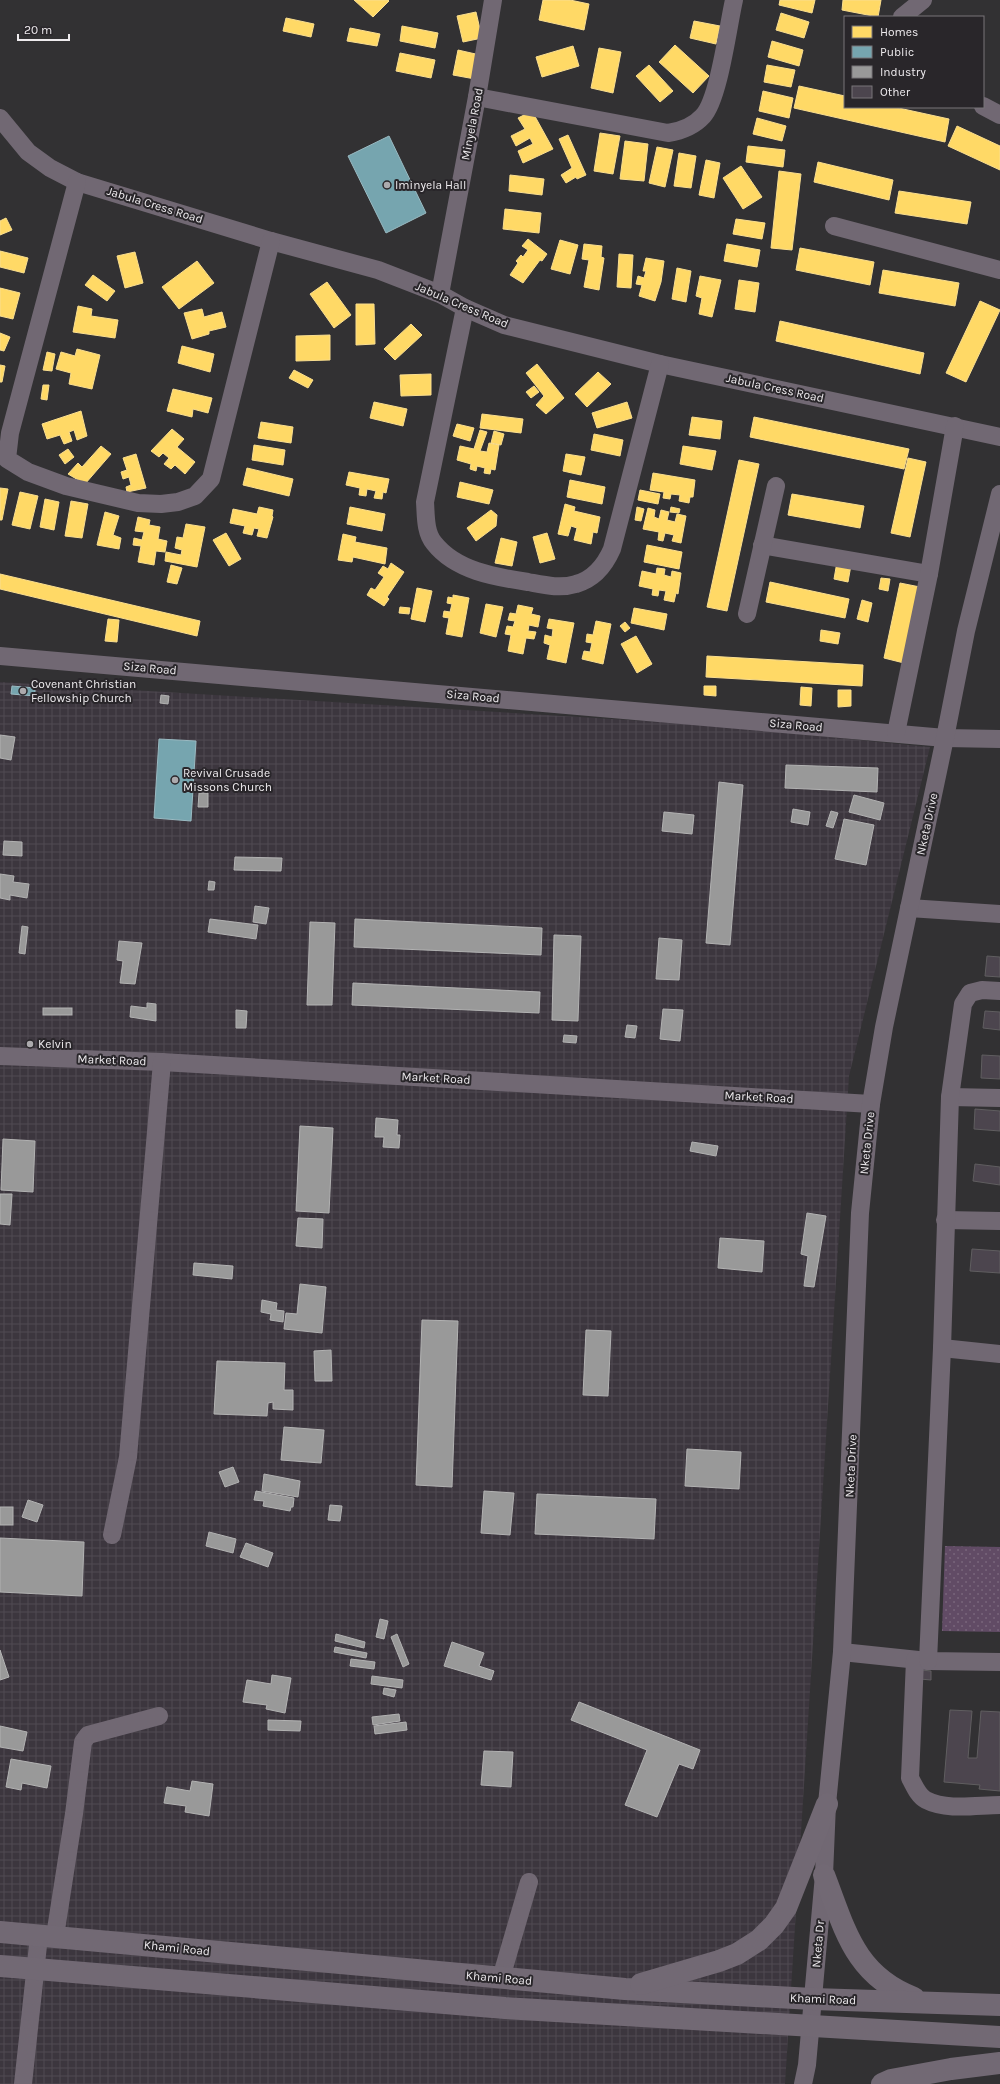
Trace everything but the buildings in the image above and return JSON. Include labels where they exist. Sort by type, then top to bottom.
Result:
[{"type":"main road","points":[[625,1989],[720,1961],[737,1954],[759,1940],[774,1925],[786,1908],[827,1804]]},
{"type":"main road","points":[[824,1875],[857,1954],[873,1975],[890,1987],[925,2002]]},
{"type":"main road","name":"Khami Road","points":[[0,1932],[625,1989],[812,1999],[1000,2005]]},
{"type":"main road","points":[[0,1966],[505,2008],[1000,2037]]},
{"type":"main road","points":[[882,2084],[891,2080],[951,2069],[1000,2063]]},
{"type":"street","name":"Minyela Road","points":[[440,294],[478,97],[493,0]]},
{"type":"street","points":[[478,97],[668,133],[678,131],[691,126],[703,116],[713,100],[734,0]]},
{"type":"street","points":[[903,16],[923,0]]},
{"type":"street","points":[[984,107],[1000,115]]},
{"type":"street","name":"Jabula Cress Road","points":[[0,118],[28,152],[50,168],[76,182],[270,241],[378,270],[440,294],[465,308],[504,325],[660,364],[955,426],[1000,437]]},
{"type":"street","points":[[76,182],[10,433],[7,459],[28,472],[66,486],[138,503],[178,502],[195,496],[204,489],[211,479],[270,241]]},
{"type":"street","points":[[834,226],[1000,270]]},
{"type":"street","points":[[465,308],[425,502],[426,525],[434,543],[449,556],[469,568],[490,577],[558,587],[577,584],[604,566],[612,549],[660,364]]},
{"type":"street","points":[[896,733],[929,574],[955,426]]},
{"type":"street","points":[[747,614],[776,486]]},
{"type":"street","name":"Nketa Drive","points":[[827,1804],[842,1652],[860,1213],[871,1104],[884,1027],[966,631],[1000,494]]},
{"type":"street","points":[[762,545],[929,574]]},
{"type":"street","name":"Siza Road","points":[[0,656],[945,738],[1000,738]]},
{"type":"street","points":[[909,908],[1000,914]]},
{"type":"street","points":[[1000,991],[982,990],[970,993],[963,1004],[950,1097],[942,1348],[921,1660],[910,1778],[916,1789],[925,1800],[944,1806],[1000,1805]]},
{"type":"street","name":"Market Road","points":[[0,1056],[162,1062],[871,1104]]},
{"type":"street","points":[[112,1535],[128,1457],[162,1062]]},
{"type":"street","points":[[950,1097],[1000,1098]]},
{"type":"street","points":[[945,1220],[1000,1221]]},
{"type":"street","points":[[942,1348],[1000,1354]]},
{"type":"street","points":[[842,1652],[921,1660],[1000,1662]]},
{"type":"street","points":[[23,2084],[34,1969],[47,1936],[73,1821],[83,1742],[88,1735],[159,1716]]},
{"type":"street","name":"Nketa Dr","points":[[803,2084],[810,2027],[824,1875],[827,1804]]},
{"type":"street","points":[[501,1978],[529,1882]]},
{"type":"shaded area","points":[[0,682],[695,724],[930,747],[849,1076],[785,2084],[0,2084]]},
{"type":"shaded area","points":[[945,1546],[1000,1547],[1000,1632],[942,1631]]},
{"type":"place","name":"Iminyela Hall","points":[[387,185]]},
{"type":"place","name":"Covenant Christian Fellowship Church","points":[[23,691]]},
{"type":"place","name":"Revival Crusade Missons Church","points":[[175,780]]},
{"type":"place","name":"Kelvin","points":[[30,1044]]}]
